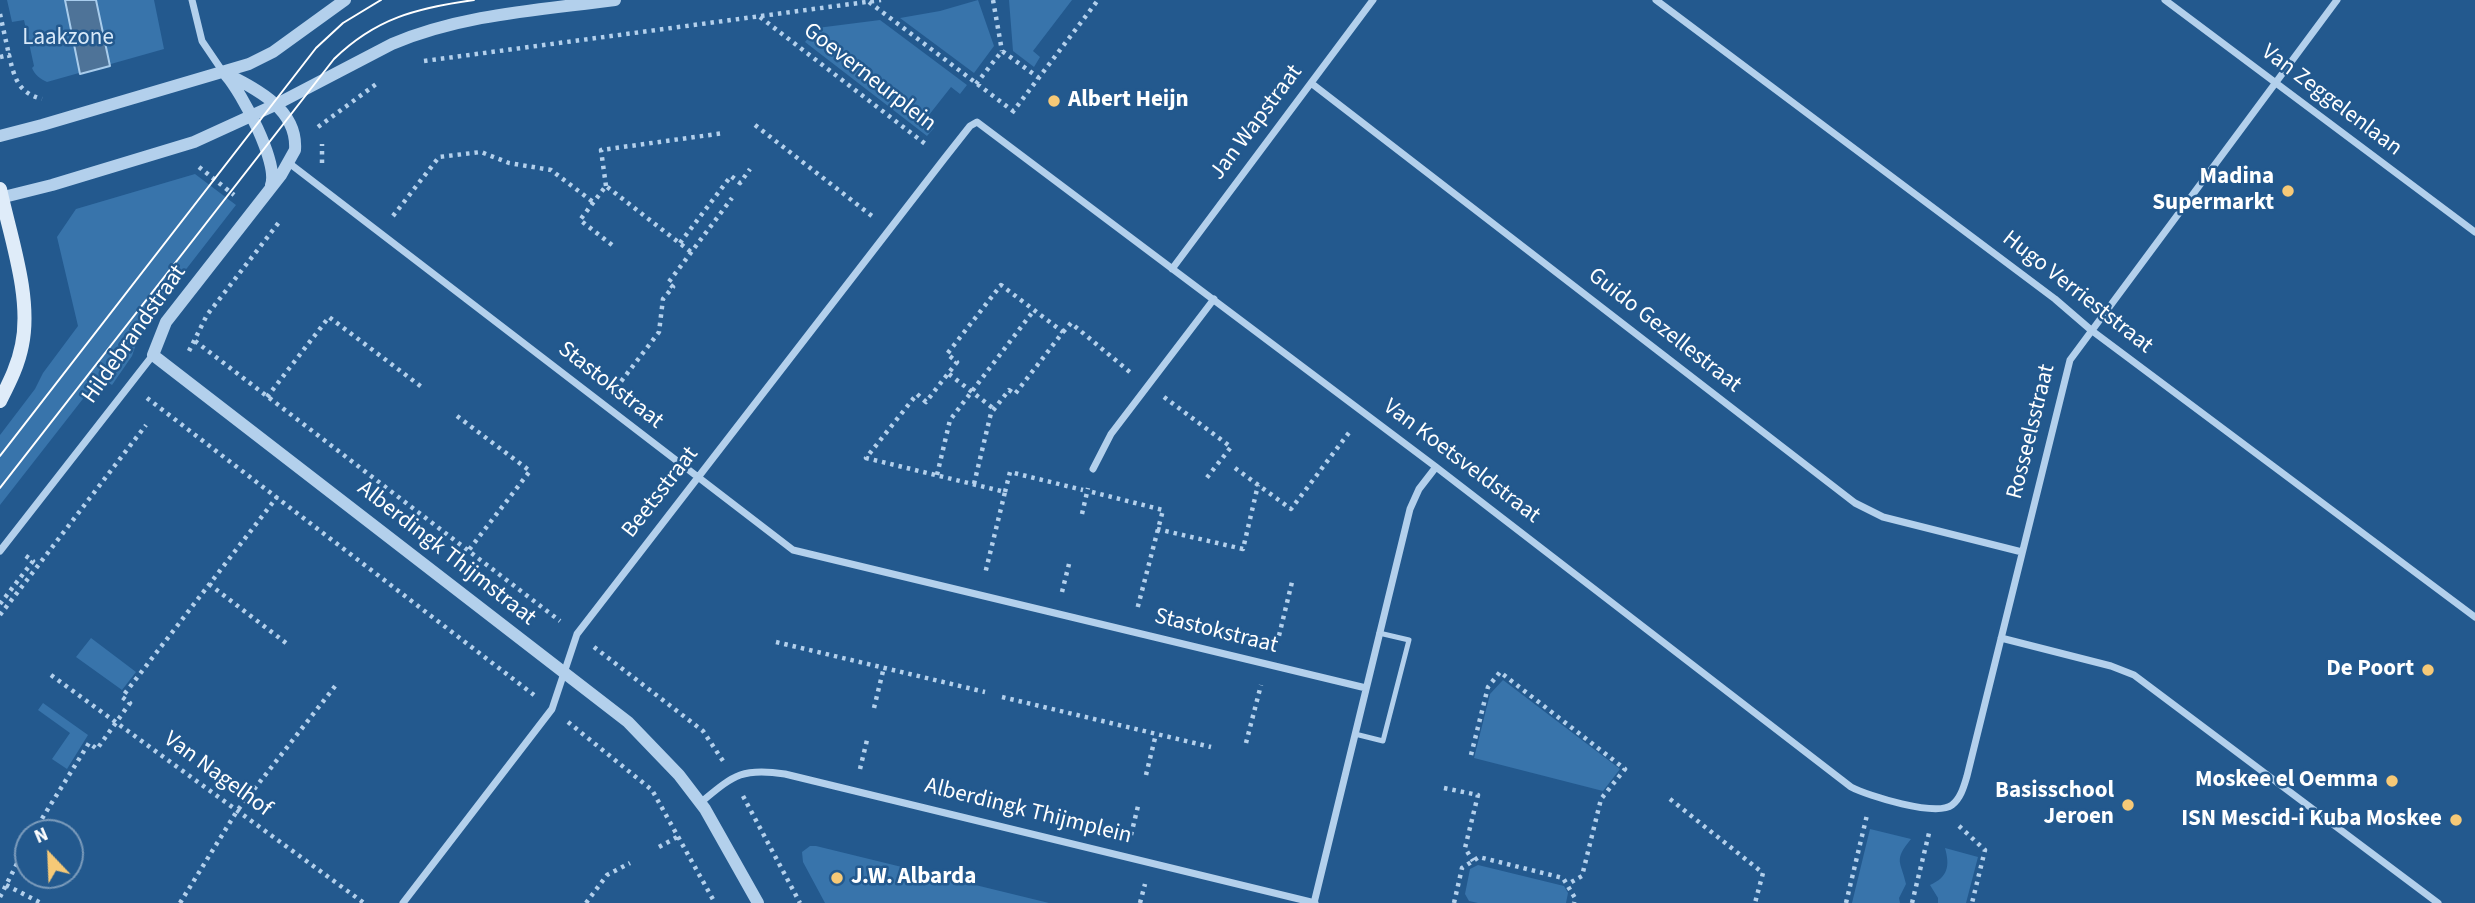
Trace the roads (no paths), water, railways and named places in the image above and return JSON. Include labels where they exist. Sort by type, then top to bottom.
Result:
[{"type":"main road","points":[[0,401],[18,363],[25,328],[22,291],[1,195]]},
{"type":"street","points":[[192,0],[202,43],[234,85],[251,116],[270,162],[273,176],[270,188]]},
{"type":"street","points":[[0,136],[223,72],[273,52],[345,0]]},
{"type":"street","points":[[1,195],[175,148],[275,105],[392,44],[442,26],[491,16],[615,0]]},
{"type":"street","name":"Jan Wapstraat","points":[[1172,269],[1373,0]]},
{"type":"street","name":"Hugo Verrieststraat","points":[[1656,0],[2475,617]]},
{"type":"street","name":"Van Zeggelenlaan","points":[[2165,0],[2475,232]]},
{"type":"street","name":"Rosseelsstraat","points":[[1938,809],[1955,803],[1963,789],[2067,368],[2077,348],[2337,0]]},
{"type":"street","points":[[223,72],[255,88],[286,118],[296,144],[295,153],[289,163]]},
{"type":"street","name":"Guido Gezellestraat","points":[[1311,83],[1855,503],[1888,519],[2022,552]]},
{"type":"street","name":"Van Koetsveldstraat","points":[[975,122],[980,122],[1437,467],[1854,789],[1872,796],[1938,809]]},
{"type":"street","name":"Beetsstraat","points":[[403,903],[552,709],[577,634],[975,122]]},
{"type":"street","name":"Stastokstraat","points":[[289,163],[796,551],[1366,688]]},
{"type":"street","name":"Hildebrandstraat","points":[[0,551],[153,355],[166,322],[289,163]]},
{"type":"street","points":[[1093,469],[1111,434],[1214,299]]},
{"type":"street","name":"Alberdingk Thijmstraat","points":[[153,355],[564,671],[636,730],[679,775],[700,803]]},
{"type":"street","points":[[1314,903],[1411,504],[1437,467]]},
{"type":"street","points":[[2001,638],[2111,666],[2134,675],[2438,903]]},
{"type":"street","name":"Alberdingk Thijmplein","points":[[700,803],[732,777],[750,772],[769,772],[1314,903]]},
{"type":"street","points":[[700,803],[721,835],[758,903]]},
{"type":"lane","points":[[1354,734],[1383,741],[1409,640],[1379,633]]},
{"type":"tram line","points":[[0,456],[316,48],[343,23],[381,0]]},
{"type":"tram line","points":[[0,488],[334,59],[366,34],[398,17],[474,0]]},
{"type":"place","name":"Albert Heijn","points":[[1054,101]]},
{"type":"place","name":"Madina Supermarkt","points":[[2288,191]]},
{"type":"place","name":"De Poort","points":[[2428,670]]},
{"type":"place","name":"Moskee el Oemma","points":[[2392,781]]},
{"type":"place","name":"Basisschool Jeroen","points":[[2128,805]]},
{"type":"place","name":"ISN Mescid-i Kuba Moskee","points":[[2456,820]]},
{"type":"place","name":"J.W. Albarda","points":[[837,878]]},
{"type":"park label","name":"Laakzone","points":[[68,39]]}]
